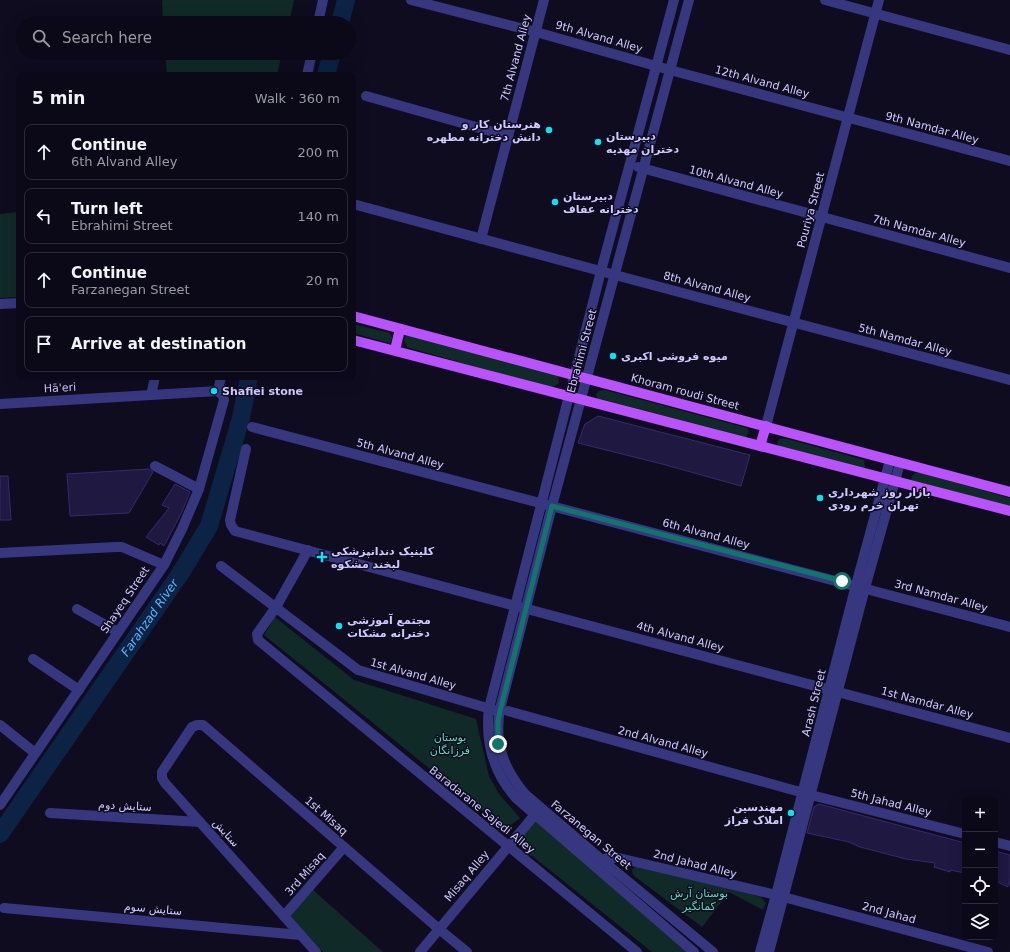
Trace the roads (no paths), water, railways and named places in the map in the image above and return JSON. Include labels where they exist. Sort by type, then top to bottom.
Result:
[{"type":"main road","name":"Khoram roudi Street","points":[[356,317],[1010,492]]},
{"type":"main road","points":[[395,350],[400,329]]},
{"type":"main road","points":[[356,341],[1010,511]]},
{"type":"main road","points":[[760,446],[766,426]]},
{"type":"street","points":[[320,16],[323,0]]},
{"type":"street","name":"9th Alvand Alley","points":[[411,0],[536,32],[670,70]]},
{"type":"street","name":"7th Alvand Alley","points":[[481,239],[544,0]]},
{"type":"street","name":"Ebrahimi Street","points":[[503,711],[520,608],[542,504],[568,396],[674,0]]},
{"type":"street","name":"Ebrahimi Street","points":[[489,708],[552,506],[689,0]]},
{"type":"street","points":[[825,0],[1010,50]]},
{"type":"street","name":"Pouriya Street","points":[[766,426],[879,0]]},
{"type":"street","points":[[308,72],[310,60]]},
{"type":"street","name":"12th Alvand Alley","points":[[670,70],[848,118]]},
{"type":"street","points":[[366,96],[508,136]]},
{"type":"street","name":"9th Namdar Alley","points":[[848,118],[1010,161]]},
{"type":"street","name":"10th Alvand Alley","points":[[631,164],[644,169],[821,218]]},
{"type":"street","points":[[356,205],[601,271]]},
{"type":"street","name":"7th Namdar Alley","points":[[821,218],[1010,268]]},
{"type":"street","name":"8th Alvand Alley","points":[[601,271],[793,323]]},
{"type":"street","points":[[0,304],[16,303]]},
{"type":"street","name":"5th Namdar Alley","points":[[793,323],[1010,380]]},
{"type":"street","points":[[151,395],[154,380]]},
{"type":"street","points":[[218,391],[220,380]]},
{"type":"street","name":"Hā'eri","points":[[0,404],[218,391]]},
{"type":"street","name":"Shayeq Street","points":[[0,804],[164,565],[182,529],[199,489],[224,400],[223,396],[218,391]]},
{"type":"street","name":"5th Alvand Alley","points":[[252,427],[542,504]]},
{"type":"street","name":"4th Alvand Alley","points":[[246,449],[230,520],[230,525],[235,531],[834,691]]},
{"type":"street","name":"Arash Street","points":[[769,952],[780,897],[895,461]]},
{"type":"street","points":[[155,466],[199,489]]},
{"type":"street","name":"6th Alvand Alley","points":[[542,504],[861,586]]},
{"type":"street","points":[[0,552],[122,547],[164,565]]},
{"type":"street","points":[[276,607],[308,550]]},
{"type":"street","name":"1st Alvand Alley","points":[[221,566],[358,670],[503,711]]},
{"type":"street","name":"3rd Namdar Alley","points":[[861,586],[1010,627]]},
{"type":"street","name":"Baradarane Sajedi Alley","points":[[276,607],[257,634],[258,640],[637,952]]},
{"type":"street","points":[[78,609],[118,632]]},
{"type":"street","points":[[32,659],[79,690]]},
{"type":"street","name":"1st Namdar Alley","points":[[834,691],[1010,738]]},
{"type":"street","name":"Farzanegan Street","points":[[489,708],[489,746],[500,777],[511,792],[599,864],[713,952]]},
{"type":"street","name":"Farzanegan Street","points":[[503,711],[498,721],[498,744],[503,758],[517,784],[537,812]]},
{"type":"street","name":"2nd Alvand Alley","points":[[503,711],[807,794]]},
{"type":"street","name":"ستایش","points":[[197,724],[192,727],[162,772],[162,778],[316,952]]},
{"type":"street","name":"1st Misaq","points":[[197,724],[203,726],[438,929],[467,952]]},
{"type":"street","points":[[0,725],[35,753]]},
{"type":"street","name":"5th Jahad Alley","points":[[807,794],[962,833]]},
{"type":"street","name":"Misaq Alley","points":[[420,952],[507,846],[537,812]]},
{"type":"street","name":"ستایش دوم","points":[[50,813],[200,822]]},
{"type":"street","points":[[998,843],[1010,846]]},
{"type":"street","name":"3rd Misaq","points":[[284,916],[344,847]]},
{"type":"street","name":"2nd Jahad Alley","points":[[599,864],[607,858],[619,858],[780,897]]},
{"type":"street","name":"Farzanegan Street","points":[[599,864],[694,952]]},
{"type":"street","name":"Arash Street","points":[[760,952],[780,897]]},
{"type":"street","name":"2nd Jahad","points":[[780,897],[988,952]]},
{"type":"street","name":"ستایش سوم","points":[[4,908],[300,935]]},
{"type":"waterway","name":"Farahzad River","points":[[342,16],[346,0]]},
{"type":"waterway","name":"Farahzad River","points":[[327,72],[330,60]]},
{"type":"waterway","name":"Farahzad River","points":[[0,834],[180,574],[209,526],[241,418],[248,380]]},
{"type":"place","name":"هنرستان کار و دانش دخترانه مطهره","points":[[549,130]]},
{"type":"place","name":"دبیرستان دختران مهدیه","points":[[598,142]]},
{"type":"place","name":"دبیرستان دخترانه عفاف","points":[[555,202]]},
{"type":"place","name":"میوه فروشی اکبری","points":[[613,356]]},
{"type":"place","name":"Shafiei stone","points":[[214,391]]},
{"type":"place","name":"بازار روز شهرداری تهران خرم رودی","points":[[820,498]]},
{"type":"place","name":"کلینیک دندانپزشکی لبخند مشکوه","points":[[322,557]]},
{"type":"place","name":"مجتمع آموزشی دخترانه مشکات","points":[[339,626]]},
{"type":"place","name":"مهندسین املاک فراز","points":[[791,813]]},
{"type":"park label","name":"بوستان فرزانگان","points":[[450,743]]},
{"type":"park label","name":"بوستان آرش کمانگیر","points":[[699,899]]}]
